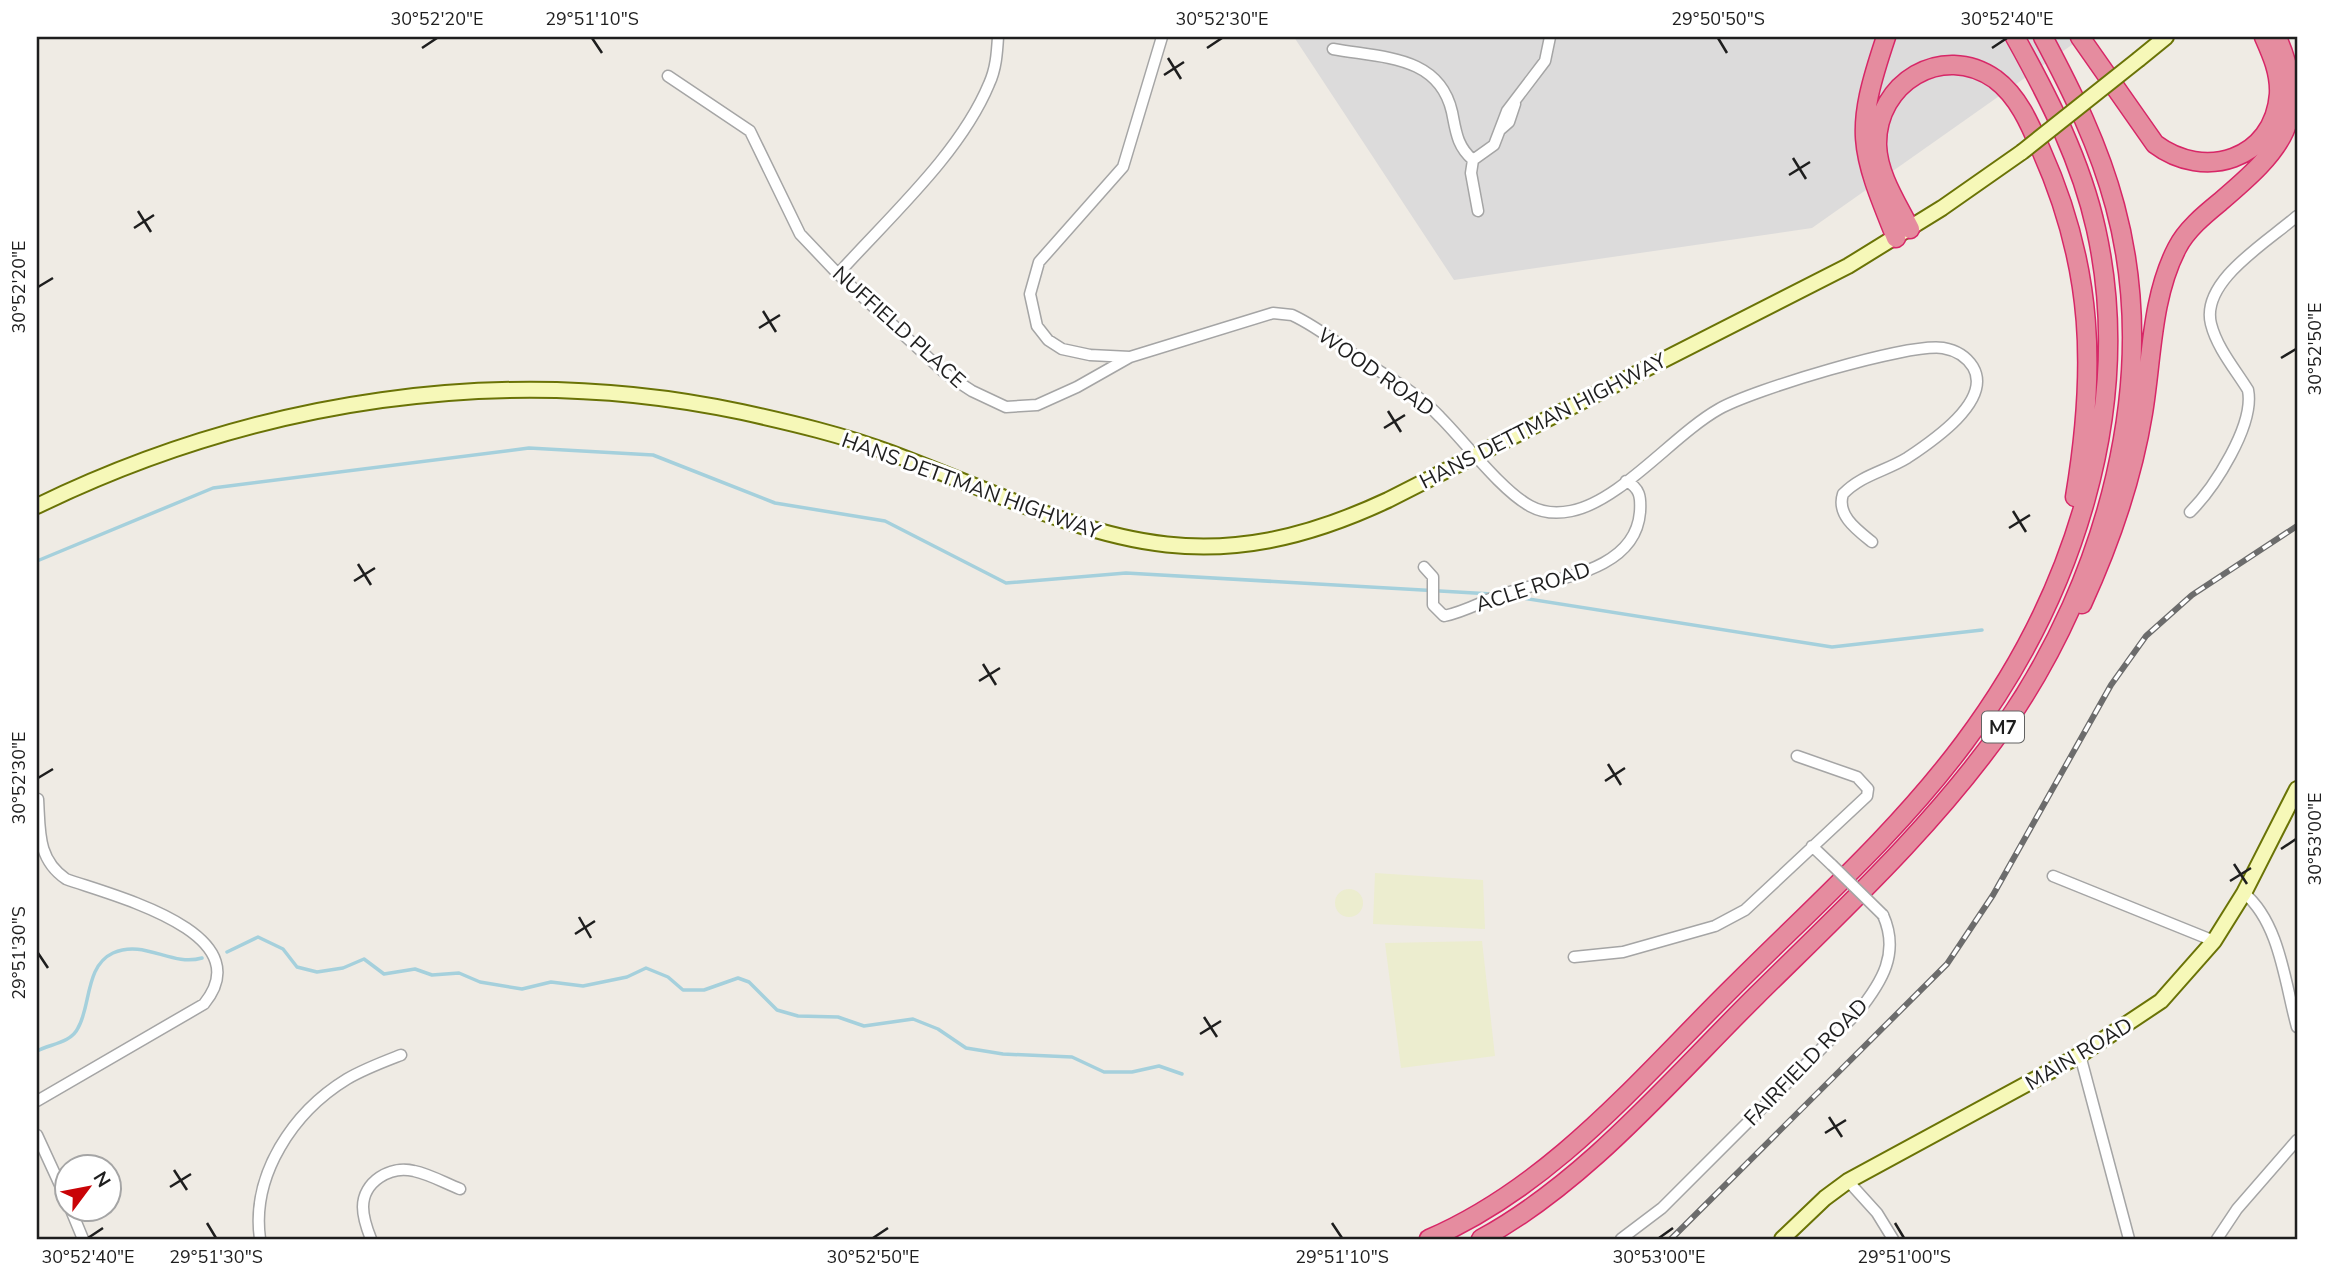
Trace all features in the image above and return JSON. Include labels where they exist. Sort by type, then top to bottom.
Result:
[{"type":"highway","points":[[1886,37],[1863,125],[1864,153],[1871,176],[1903,233]]},
{"type":"highway","name":"M7","points":[[1429,1239],[1489,1210],[1576,1143],[1928,789],[1998,696],[2023,654],[2056,586],[2088,493],[2099,441],[2107,375],[2106,302],[2101,254],[2085,189],[2051,103],[2015,37]]},
{"type":"highway","name":"M7","points":[[1481,1239],[1517,1218],[1577,1171],[1812,940],[1938,810],[2005,724],[2029,685],[2075,594],[2112,486],[2123,437],[2132,333],[2130,297],[2115,208],[2088,127],[2043,37]]},
{"type":"highway","points":[[2080,37],[2155,144],[2170,155],[2207,163],[2242,154],[2254,145],[2271,123],[2278,95],[2278,79],[2264,37]]},
{"type":"highway","points":[[2029,685],[2071,628],[2111,537],[2136,450],[2160,295],[2177,247],[2206,213],[2272,155],[2285,134],[2291,118],[2291,81],[2277,37]]},
{"type":"highway","points":[[1903,233],[1877,148],[1878,124],[1886,104],[1899,85],[1933,67],[1955,65],[1982,71],[2010,93],[2030,124],[2060,196],[2072,235],[2084,297],[2090,381],[2086,433],[2056,586]]},
{"type":"street","points":[[838,274],[935,166],[960,134],[989,86],[998,37]]},
{"type":"street","name":"WOOD ROAD","points":[[1162,37],[1123,167],[1052,244],[1039,262],[1030,294],[1037,326],[1048,340],[1062,349],[1090,355],[1130,357],[1216,328],[1283,312],[1302,320],[1402,386],[1439,415],[1519,499],[1546,512],[1559,513],[1587,506],[1626,481],[1704,418],[1760,392],[1906,351],[1940,348],[1964,357],[1974,369],[1977,380],[1969,407],[1909,457],[1858,481],[1843,494],[1843,510],[1849,521],[1872,542]]},
{"type":"street","points":[[1478,211],[1471,173],[1473,160],[1494,145],[1501,129],[1510,122],[1515,104],[1536,69],[1545,61],[1550,37]]},
{"type":"street","name":"HANS DETTMAN HIGHWAY","points":[[37,506],[132,464],[235,429],[333,407],[433,393],[505,389],[640,396],[755,415],[888,452],[1091,531],[1133,541],[1178,547],[1253,544],[1311,531],[1359,513],[1820,281],[1903,233],[2022,152],[2166,37]]},
{"type":"street","points":[[1333,49],[1415,65],[1433,75],[1443,88],[1462,151],[1473,160]]},
{"type":"street","name":"NUFFIELD PLACE","points":[[668,76],[750,131],[794,226],[838,274],[946,374],[972,391],[1006,407],[1020,408],[1049,400],[1130,357]]},
{"type":"street","points":[[2190,512],[2217,480],[2244,425],[2250,401],[2248,390],[2212,327],[2211,304],[2232,271],[2297,216]]},
{"type":"street","name":"ACLE ROAD","points":[[1424,568],[1433,577],[1433,605],[1444,616],[1500,595],[1567,578],[1615,555],[1631,534],[1639,517],[1638,491],[1626,481]]},
{"type":"street","points":[[1574,957],[1623,952],[1715,926],[1745,910],[1867,796],[1868,789],[1857,777],[1797,756]]},
{"type":"street","name":"MAIN ROAD","points":[[1783,1239],[1825,1198],[1849,1181],[2080,1055],[2121,1031],[2161,1001],[2214,941],[2244,893],[2297,789]]},
{"type":"street","points":[[37,1101],[195,1010],[209,997],[216,966],[205,941],[185,926],[65,879],[56,873],[43,855],[38,799]]},
{"type":"street","name":"FAIRFIELD ROAD","points":[[1621,1239],[1662,1208],[1858,1012],[1884,976],[1890,935],[1882,915],[1812,846]]},
{"type":"street","points":[[2053,876],[2214,941]]},
{"type":"street","points":[[2244,893],[2260,907],[2270,928],[2297,1027]]},
{"type":"street","points":[[260,1239],[258,1206],[262,1184],[292,1130],[307,1111],[347,1079],[401,1055]]},
{"type":"street","points":[[2080,1055],[2129,1239]]},
{"type":"street","points":[[37,1135],[52,1168]]},
{"type":"street","points":[[2217,1239],[2237,1209],[2297,1140]]},
{"type":"street","points":[[371,1239],[365,1220],[365,1196],[370,1186],[386,1173],[412,1170],[460,1189]]},
{"type":"street","points":[[1849,1181],[1877,1213],[1893,1239]]},
{"type":"shaded area","points":[[1294,37],[2083,37],[1812,228],[1454,280]]},
{"type":"green space","points":[[1375,873],[1483,880],[1485,929],[1373,924]]},
{"type":"green space","points":[[1349,889],[1359,893],[1363,903],[1359,913],[1349,917],[1339,913],[1335,903],[1339,893]]},
{"type":"green space","points":[[1482,941],[1495,1056],[1401,1068],[1385,943]]},
{"type":"waterway","points":[[37,561],[213,488],[529,448],[653,455],[775,503],[885,521],[1006,583],[1126,573],[1492,594]]},
{"type":"waterway","points":[[1510,596],[1832,647],[1982,630]]},
{"type":"waterway","points":[[227,952],[258,937],[283,949],[297,967],[317,972],[343,968],[364,959],[384,974],[415,969],[432,975],[459,973],[480,982],[522,989],[551,982],[583,986],[627,977],[646,968],[668,977],[683,990],[704,990],[738,978],[749,982],[777,1010],[798,1016],[838,1017],[864,1026],[913,1019],[938,1029],[966,1048],[1003,1054],[1072,1057],[1104,1072],[1132,1072],[1159,1066],[1182,1074]]},
{"type":"waterway","points":[[37,1051],[75,1033],[82,1019],[93,977],[104,959],[113,953],[136,949],[180,959],[202,958]]},
{"type":"railway","points":[[1671,1239],[1947,964],[1993,895],[2111,685],[2146,636],[2192,595],[2297,526]]}]
